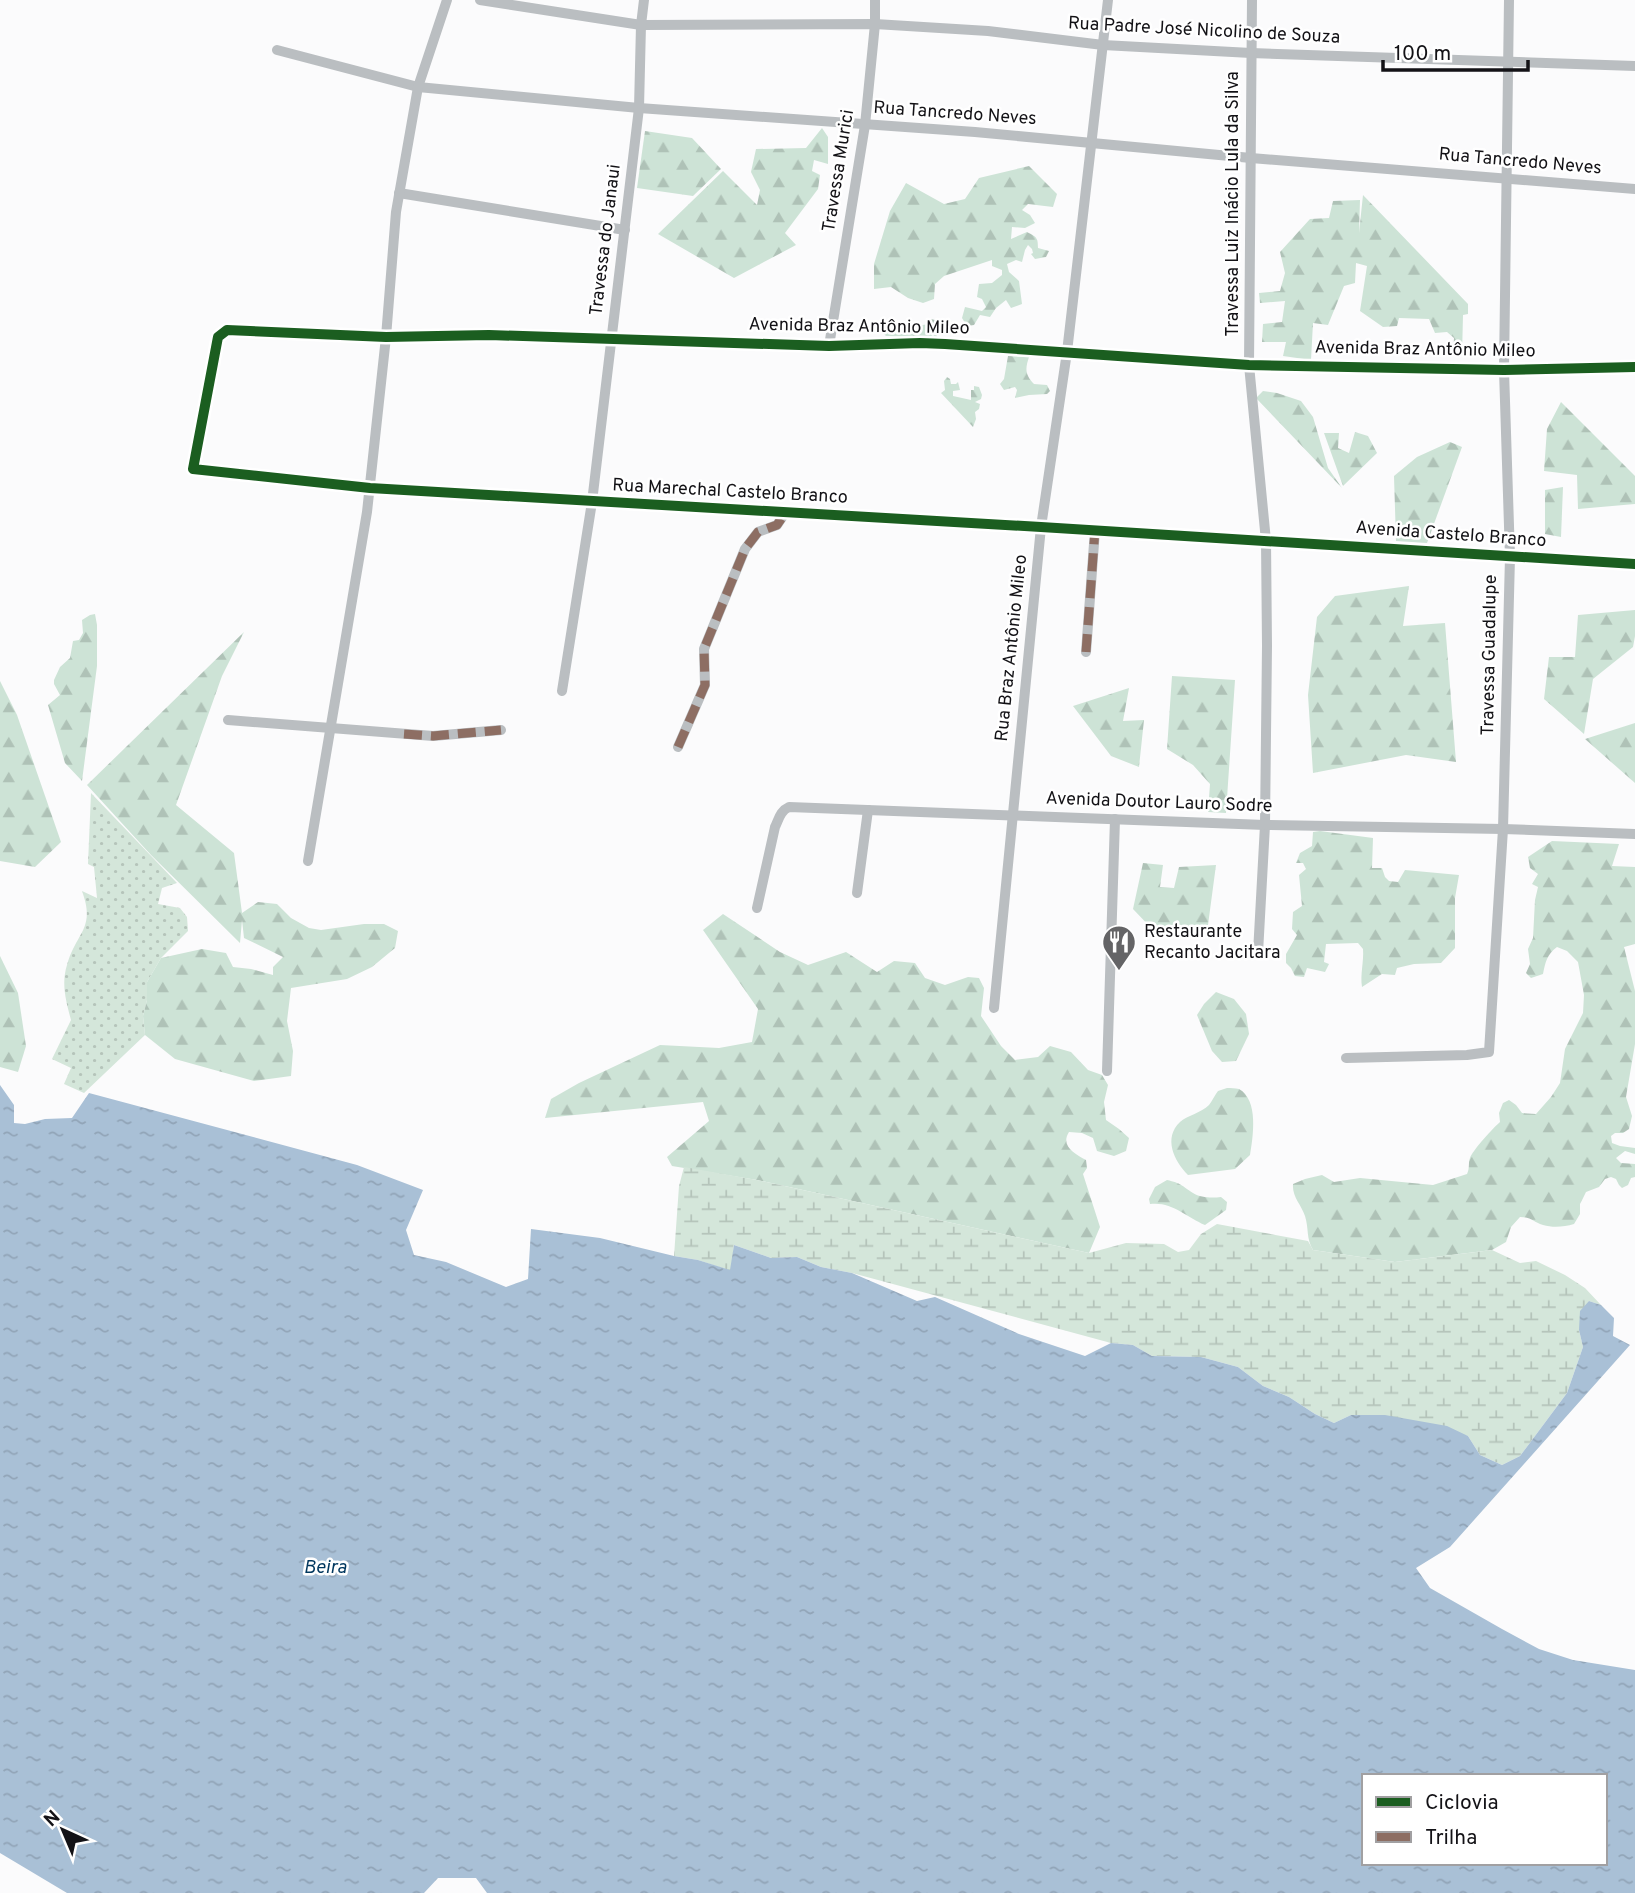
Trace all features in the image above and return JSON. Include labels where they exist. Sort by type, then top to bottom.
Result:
[{"type":"street","points":[[308,861],[370,488],[399,193],[418,87],[447,0]]},
{"type":"street","name":"Rua Padre José Nicolino de Souza","points":[[480,0],[641,25],[875,24],[988,31],[1103,45],[1251,53],[1635,66]]},
{"type":"street","name":"Travessa do Janaui","points":[[562,691],[592,502],[612,340],[639,108],[644,0]]},
{"type":"street","name":"Travessa Murici","points":[[829,346],[865,125],[875,0]]},
{"type":"street","name":"Rua Braz Antônio Mileo","points":[[993,1008],[1041,527],[1067,352],[1108,0]]},
{"type":"street","name":"Travessa Luiz Inácio Lula da Silva","points":[[1252,0],[1249,365],[1266,541],[1267,646],[1265,825],[1258,953]]},
{"type":"street","name":"Travessa Guadalupe","points":[[1346,1058],[1489,1052],[1503,829],[1510,557],[1504,370],[1509,0]]},
{"type":"street","name":"Rua Tancredo Neves","points":[[277,50],[418,87],[639,108],[975,132],[1251,158],[1635,189]]},
{"type":"street","points":[[399,193],[625,230]]},
{"type":"street","name":"Avenida Braz Antônio Mileo","points":[[193,469],[218,337],[227,330],[386,337],[489,335],[829,346],[920,343],[1249,365],[1504,370],[1635,367]]},
{"type":"street","name":"Rua Marechal Castelo Branco","points":[[193,469],[370,488],[1266,541]]},
{"type":"street","points":[[678,747],[705,685],[704,649],[745,549],[758,532],[777,524],[785,513]]},
{"type":"street","points":[[1086,652],[1095,530]]},
{"type":"street","name":"Avenida Castelo Branco","points":[[1266,541],[1635,564]]},
{"type":"street","points":[[228,720],[433,736],[501,730]]},
{"type":"street","name":"Avenida Doutor Lauro Sodre","points":[[757,908],[775,827],[784,810],[789,807],[1265,825],[1635,834]]},
{"type":"street","points":[[857,893],[868,810]]},
{"type":"street","points":[[1107,1071],[1115,820]]},
{"type":"green space","points":[[822,128],[828,137],[828,164],[814,160],[812,171],[820,175],[818,189],[785,233],[796,245],[734,278],[658,234],[723,171],[757,205],[760,190],[751,172],[756,149],[806,148]]},
{"type":"green space","points":[[645,131],[692,138],[721,169],[693,196],[637,188]]},
{"type":"green space","points":[[1029,166],[1057,194],[1053,207],[1028,204],[1022,210],[1030,215],[1035,223],[1025,228],[1012,227],[1011,239],[1027,232],[1036,238],[1038,248],[1049,251],[1046,257],[1035,259],[1028,245],[1022,262],[1016,260],[1007,264],[1009,272],[1019,281],[1022,304],[1011,308],[1006,300],[990,317],[980,315],[974,325],[967,326],[962,318],[965,307],[982,311],[986,307],[982,299],[977,297],[979,284],[992,283],[1002,275],[1002,270],[992,266],[992,260],[944,276],[935,284],[934,299],[923,303],[908,298],[891,287],[874,289],[874,264],[890,211],[906,183],[944,204],[965,199],[979,178]]},
{"type":"green space","points":[[1363,195],[1468,304],[1468,314],[1463,315],[1462,356],[1453,355],[1454,338],[1447,332],[1435,333],[1429,319],[1399,318],[1397,326],[1383,327],[1360,311],[1367,266],[1356,263],[1355,283],[1344,286],[1328,325],[1313,323],[1311,360],[1283,356],[1286,342],[1262,342],[1263,324],[1282,322],[1285,301],[1260,303],[1259,293],[1280,291],[1285,273],[1280,252],[1310,219],[1329,218],[1333,201],[1360,200],[1359,233]]},
{"type":"green space","points":[[931,319],[947,323],[950,327],[937,331],[937,338],[924,340],[886,336],[877,327],[899,328],[930,324]]},
{"type":"green space","points":[[1008,356],[1029,357],[1027,375],[1034,384],[1047,385],[1050,391],[1047,394],[1015,398],[1015,387],[1004,390],[1000,384],[1004,379]]},
{"type":"green space","points":[[947,377],[951,384],[958,382],[960,390],[953,391],[953,396],[971,400],[971,390],[974,390],[974,386],[979,387],[982,395],[981,399],[975,402],[980,404],[975,412],[973,427],[941,393],[945,390],[944,381]]},
{"type":"green space","points":[[1263,391],[1301,401],[1313,417],[1328,468],[1342,488],[1256,398]]},
{"type":"green space","points":[[1561,402],[1635,476],[1635,504],[1578,509],[1577,475],[1544,471],[1547,429]]},
{"type":"green space","points":[[1355,432],[1368,436],[1377,453],[1343,486],[1324,433],[1339,433],[1338,448],[1349,453]]},
{"type":"green space","points":[[1450,442],[1462,447],[1427,543],[1396,541],[1394,476],[1417,457]]},
{"type":"green space","points":[[1563,487],[1561,537],[1545,534],[1545,490]]},
{"type":"green space","points":[[1409,586],[1403,626],[1445,623],[1456,762],[1406,755],[1313,773],[1308,695],[1317,617],[1335,596]]},
{"type":"green space","points":[[1635,610],[1633,647],[1593,679],[1584,734],[1544,699],[1549,657],[1575,657],[1578,615]]},
{"type":"green space","points":[[95,614],[97,666],[82,781],[65,763],[48,705],[60,695],[54,680],[60,667],[70,658],[73,641],[79,640],[83,633],[82,620]]},
{"type":"green space","points":[[244,632],[222,676],[176,805],[234,853],[242,913],[258,902],[277,904],[291,918],[309,928],[321,930],[384,924],[398,931],[395,948],[372,967],[347,979],[291,988],[287,1021],[293,1051],[291,1076],[254,1081],[175,1059],[145,1035],[143,1016],[147,1000],[147,982],[161,958],[202,949],[226,953],[233,967],[273,975],[273,967],[283,957],[244,938],[242,920],[240,943],[151,855],[87,785]]},
{"type":"green space","points":[[1172,676],[1235,680],[1226,813],[1208,812],[1210,784],[1193,765],[1167,749]]},
{"type":"green space","points":[[0,681],[17,715],[61,842],[35,867],[0,861]]},
{"type":"green space","points":[[1129,688],[1123,721],[1144,720],[1139,767],[1111,756],[1073,706]]},
{"type":"green space","points":[[1635,723],[1635,783],[1585,739]]},
{"type":"green space","points":[[91,793],[177,883],[162,888],[158,904],[180,908],[187,917],[188,931],[161,958],[147,982],[147,1000],[143,1016],[145,1035],[84,1093],[64,1084],[71,1068],[52,1059],[71,1020],[64,979],[71,954],[86,922],[86,904],[82,891],[97,898],[94,867],[88,864]]},
{"type":"green space","points":[[1313,832],[1373,838],[1372,868],[1382,868],[1389,881],[1398,882],[1405,870],[1459,875],[1455,898],[1455,948],[1441,963],[1397,968],[1395,975],[1382,974],[1362,987],[1363,949],[1358,943],[1326,944],[1324,962],[1329,964],[1325,972],[1307,968],[1304,977],[1295,976],[1286,963],[1286,954],[1297,935],[1292,929],[1293,912],[1302,906],[1299,875],[1306,869],[1303,863],[1296,863],[1300,853],[1312,846]]},
{"type":"green space","points":[[1552,841],[1619,844],[1612,866],[1635,867],[1635,944],[1624,947],[1635,991],[1635,1044],[1626,1097],[1632,1116],[1629,1129],[1611,1136],[1612,1143],[1635,1148],[1635,1154],[1625,1151],[1616,1158],[1621,1163],[1635,1164],[1635,1177],[1622,1188],[1616,1179],[1611,1177],[1605,1179],[1599,1187],[1586,1192],[1580,1204],[1580,1214],[1574,1224],[1551,1227],[1520,1217],[1511,1227],[1506,1242],[1492,1250],[1395,1262],[1313,1250],[1305,1216],[1295,1197],[1293,1184],[1322,1175],[1334,1182],[1360,1178],[1433,1185],[1467,1174],[1472,1155],[1500,1122],[1499,1113],[1503,1103],[1509,1100],[1522,1113],[1536,1114],[1560,1083],[1565,1049],[1583,1013],[1584,995],[1578,962],[1567,951],[1557,947],[1547,959],[1543,974],[1531,978],[1526,973],[1530,964],[1528,949],[1533,938],[1538,887],[1532,884],[1538,874],[1530,868],[1528,857]]},
{"type":"green space","points":[[1143,863],[1163,865],[1160,887],[1174,888],[1179,867],[1216,865],[1208,925],[1154,931],[1133,909]]},
{"type":"green space","points":[[723,914],[780,952],[808,965],[846,952],[877,972],[894,961],[915,963],[925,978],[945,985],[968,977],[979,978],[984,988],[981,1016],[1001,1046],[1015,1060],[1038,1057],[1050,1046],[1071,1052],[1088,1070],[1102,1075],[1108,1085],[1104,1102],[1106,1120],[1129,1138],[1126,1151],[1114,1156],[1097,1151],[1093,1138],[1082,1133],[1069,1132],[1067,1137],[1070,1149],[1086,1160],[1087,1168],[1083,1174],[1100,1227],[1089,1253],[757,1180],[672,1166],[667,1157],[709,1121],[703,1102],[545,1118],[551,1099],[660,1045],[719,1048],[752,1042],[758,1009],[703,930]]},
{"type":"green space","points":[[0,956],[18,993],[26,1046],[18,1072],[0,1067]]},
{"type":"green space","points":[[1216,992],[1234,999],[1246,1014],[1249,1034],[1236,1061],[1222,1062],[1212,1051],[1197,1015]]},
{"type":"green space","points":[[1227,1088],[1239,1089],[1250,1101],[1253,1119],[1250,1155],[1235,1169],[1188,1175],[1178,1163],[1172,1149],[1175,1128],[1180,1122],[1209,1105],[1218,1091]]},
{"type":"green space","points":[[684,1167],[757,1180],[1089,1253],[1126,1243],[1164,1244],[1178,1252],[1189,1250],[1201,1234],[1217,1224],[1308,1241],[1313,1250],[1395,1262],[1492,1250],[1520,1263],[1536,1261],[1565,1275],[1585,1288],[1601,1305],[1589,1301],[1579,1330],[1583,1347],[1567,1393],[1520,1456],[1502,1465],[1480,1455],[1468,1436],[1351,1415],[1334,1423],[1289,1397],[1263,1386],[1238,1367],[1201,1357],[1152,1356],[1133,1345],[1111,1343],[821,1267],[797,1257],[771,1258],[734,1245],[731,1271],[698,1260],[674,1256],[679,1186]]},
{"type":"green space","points":[[1167,1180],[1199,1196],[1221,1197],[1227,1202],[1226,1210],[1205,1225],[1172,1207],[1150,1204],[1149,1199],[1155,1187]]},
{"type":"water","name":"Beira","points":[[0,1085],[14,1105],[14,1123],[72,1118],[89,1093],[357,1165],[423,1190],[406,1230],[414,1255],[446,1262],[506,1287],[528,1279],[531,1229],[600,1238],[730,1270],[734,1245],[771,1258],[797,1257],[821,1267],[852,1273],[917,1301],[935,1297],[1019,1334],[1085,1356],[1111,1343],[1133,1345],[1152,1356],[1201,1357],[1238,1367],[1263,1386],[1289,1397],[1334,1423],[1351,1415],[1385,1415],[1447,1426],[1468,1436],[1480,1455],[1502,1465],[1520,1456],[1567,1393],[1583,1347],[1579,1330],[1580,1311],[1589,1301],[1601,1305],[1614,1318],[1613,1336],[1630,1345],[1450,1547],[1416,1568],[1430,1588],[1539,1649],[1573,1660],[1635,1670],[1635,1893],[487,1893],[476,1878],[438,1878],[424,1893],[67,1893],[0,1853]]},
{"type":"marked path","points":[[678,747],[705,685],[704,649],[745,549],[758,532],[777,525],[785,513]]},
{"type":"marked path","points":[[1086,652],[1095,530]]},
{"type":"marked path","points":[[404,734],[433,736],[501,730]]},
{"type":"cycle path","points":[[1635,367],[1504,370],[1249,365],[920,343],[829,346],[489,335],[386,337],[227,330],[218,337],[193,469],[370,488],[1635,564]]},
{"type":"place","name":"Restaurante Recanto Jacitara","points":[[1119,972]]}]
